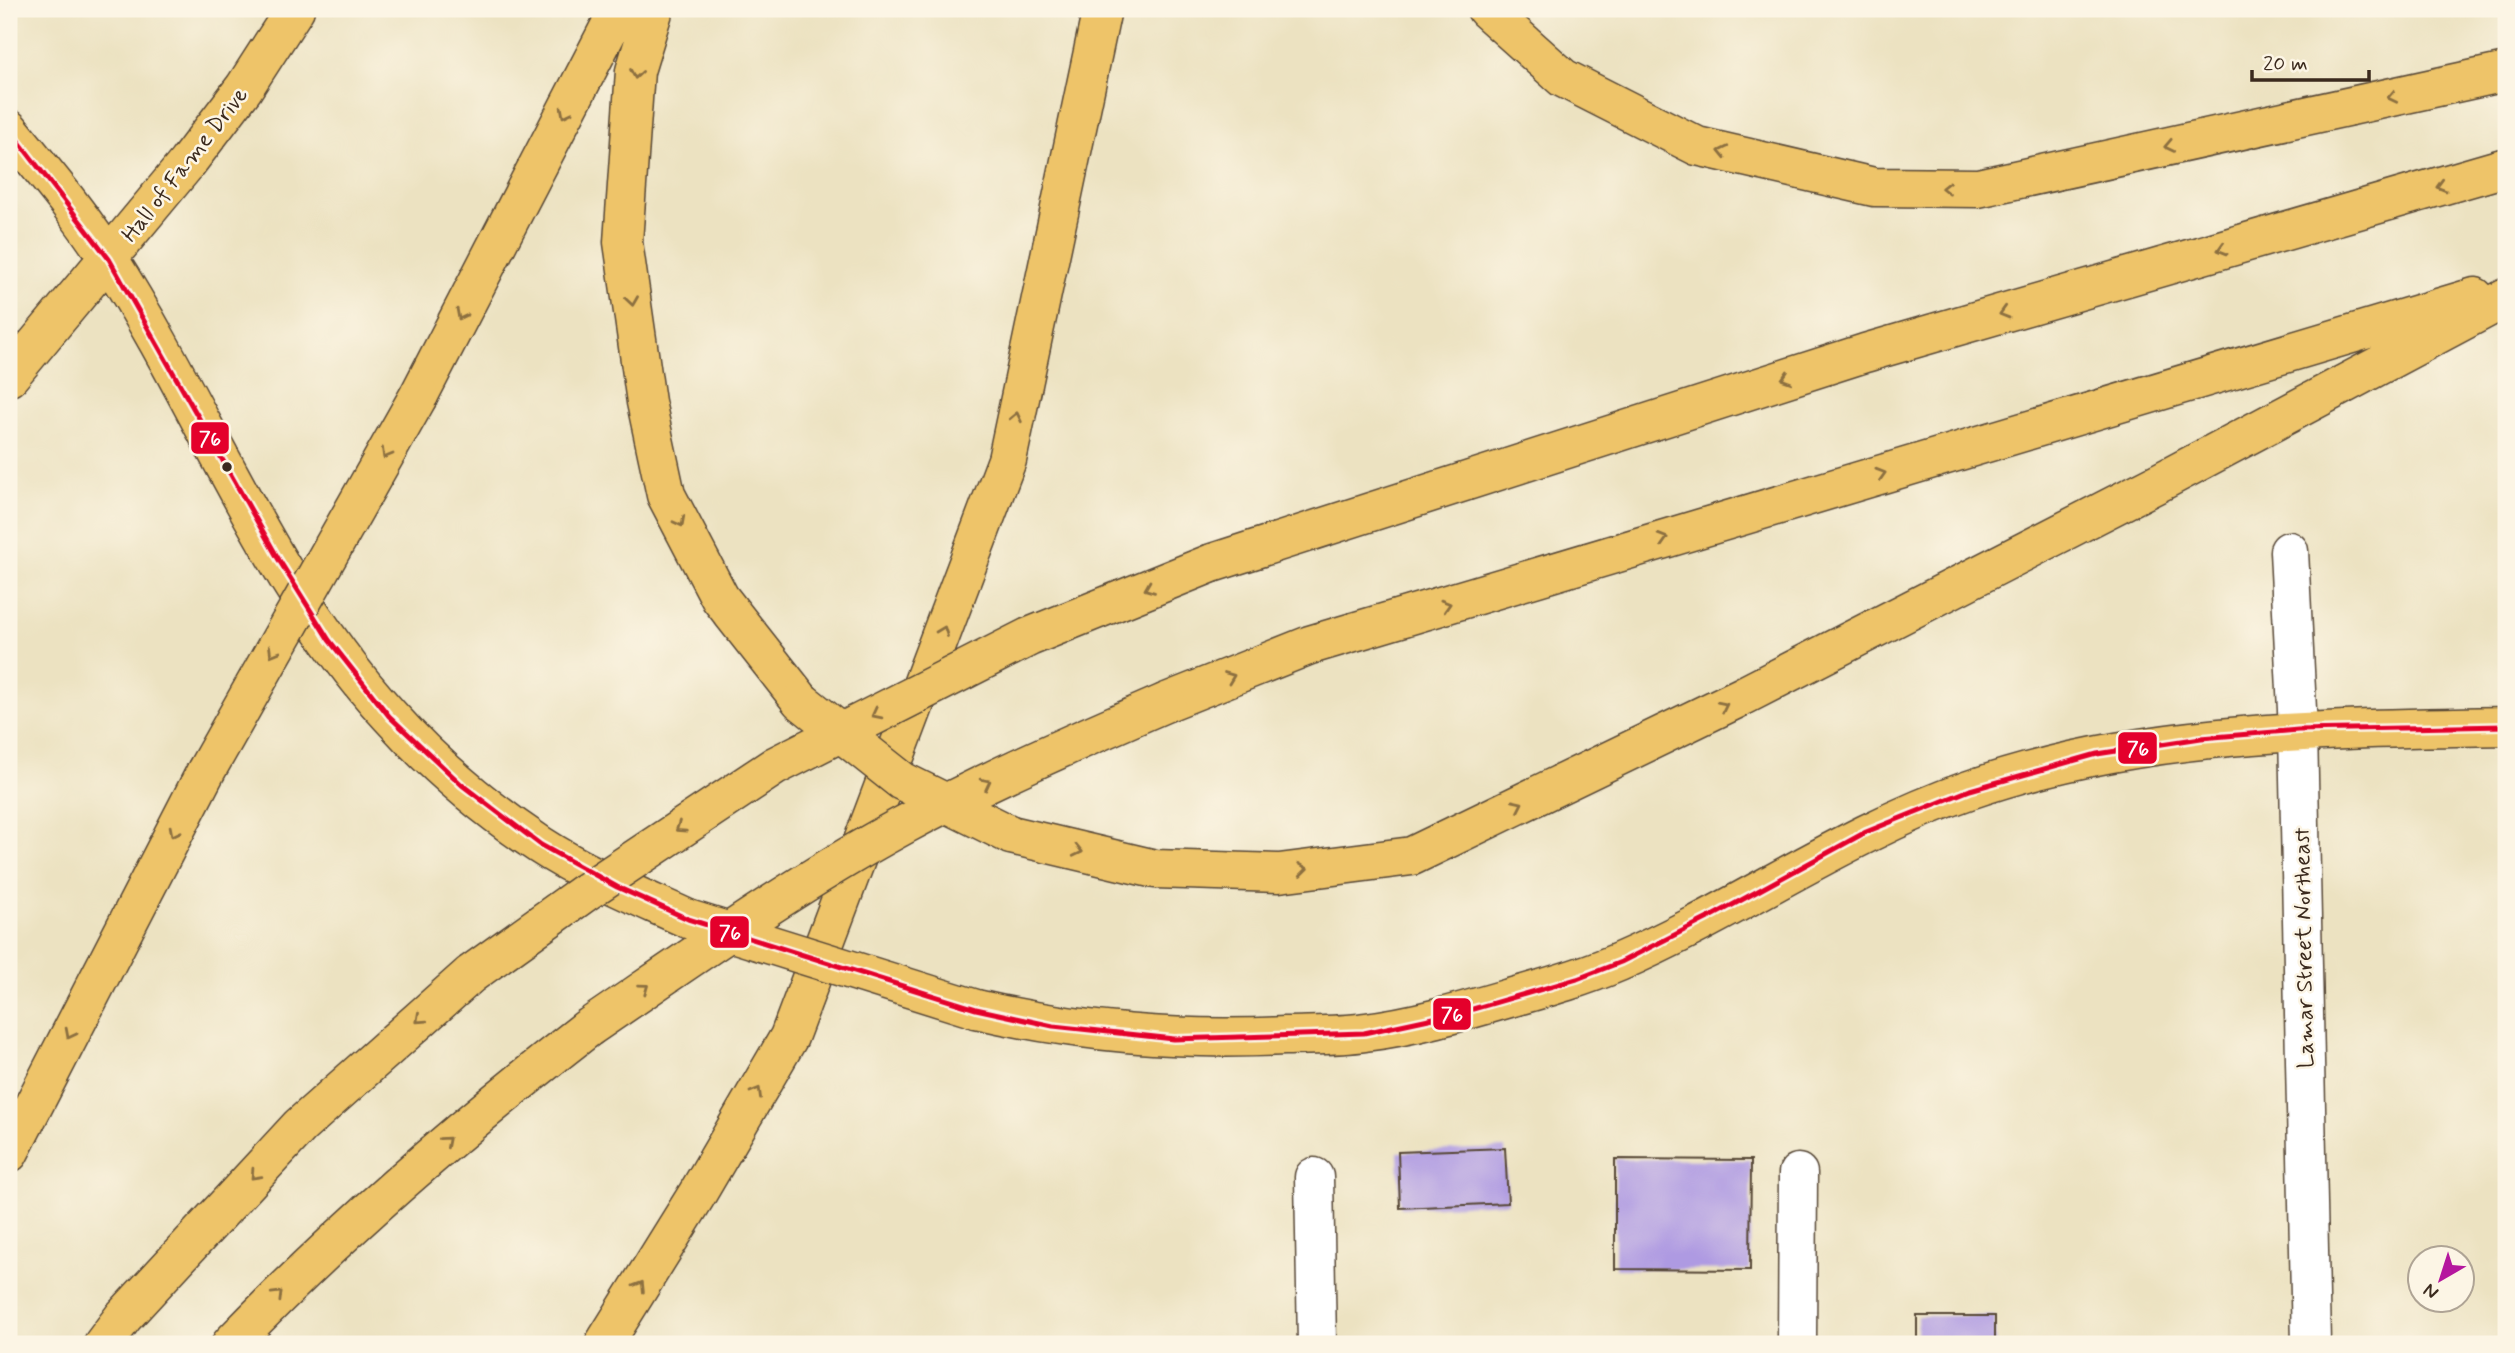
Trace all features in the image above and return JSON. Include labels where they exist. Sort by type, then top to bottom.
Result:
[{"type":"main road","name":"Hall of Fame Drive","points":[[9,377],[109,259],[244,88],[295,9]]},
{"type":"main road","points":[[9,1153],[206,771],[419,395],[619,9]]},
{"type":"main road","points":[[654,9],[635,71],[623,242],[646,402],[666,495],[720,598],[801,701],[902,781],[1011,835],[1155,869],[1279,873],[1412,856],[1743,696],[2162,481],[2506,298]]},
{"type":"main road","points":[[604,1344],[696,1196],[789,1037],[1007,460],[1102,9]]},
{"type":"main road","points":[[1486,9],[1563,78],[1697,146],[1874,187],[1978,188],[2506,72]]},
{"type":"main road","points":[[9,130],[109,259],[279,560],[329,640],[390,716],[462,785],[541,845],[617,887],[688,919],[976,1009],[1053,1026],[1174,1038],[1364,1033],[1466,1011],[1577,979],[1621,962],[1866,832],[1970,790],[2097,754],[2201,738],[2298,730],[2506,726]]},
{"type":"main road","points":[[103,1344],[124,1316],[300,1126],[471,974],[584,893],[775,766],[1029,637],[1212,563],[1866,353],[2506,167]]},
{"type":"main road","points":[[231,1344],[281,1292],[389,1191],[470,1120],[588,1028],[788,894],[901,827],[1012,770],[1167,702],[1310,645],[2506,287]]},
{"type":"street","name":"Lamar Street Northeast","points":[[2289,551],[2298,730],[2311,1344]]},
{"type":"street","points":[[1797,1344],[1798,1173]]},
{"type":"street","points":[[1314,1178],[1317,1344]]},
{"type":"building","points":[[1505,1148],[1508,1203],[1400,1208],[1398,1152]]},
{"type":"building","points":[[1615,1159],[1751,1160],[1750,1270],[1615,1269]]},
{"type":"building","points":[[1917,1316],[1995,1316],[1995,1344],[1917,1344]]},
{"type":"transit line","name":"76","points":[[9,129],[109,259],[279,560],[329,640],[389,716],[462,785],[541,845],[617,887],[688,919],[976,1009],[1053,1026],[1174,1039],[1364,1033],[1466,1011],[1577,979],[1621,962],[1714,915],[1866,832],[1970,790],[2097,754],[2201,738],[2298,730],[2506,726]]}]
